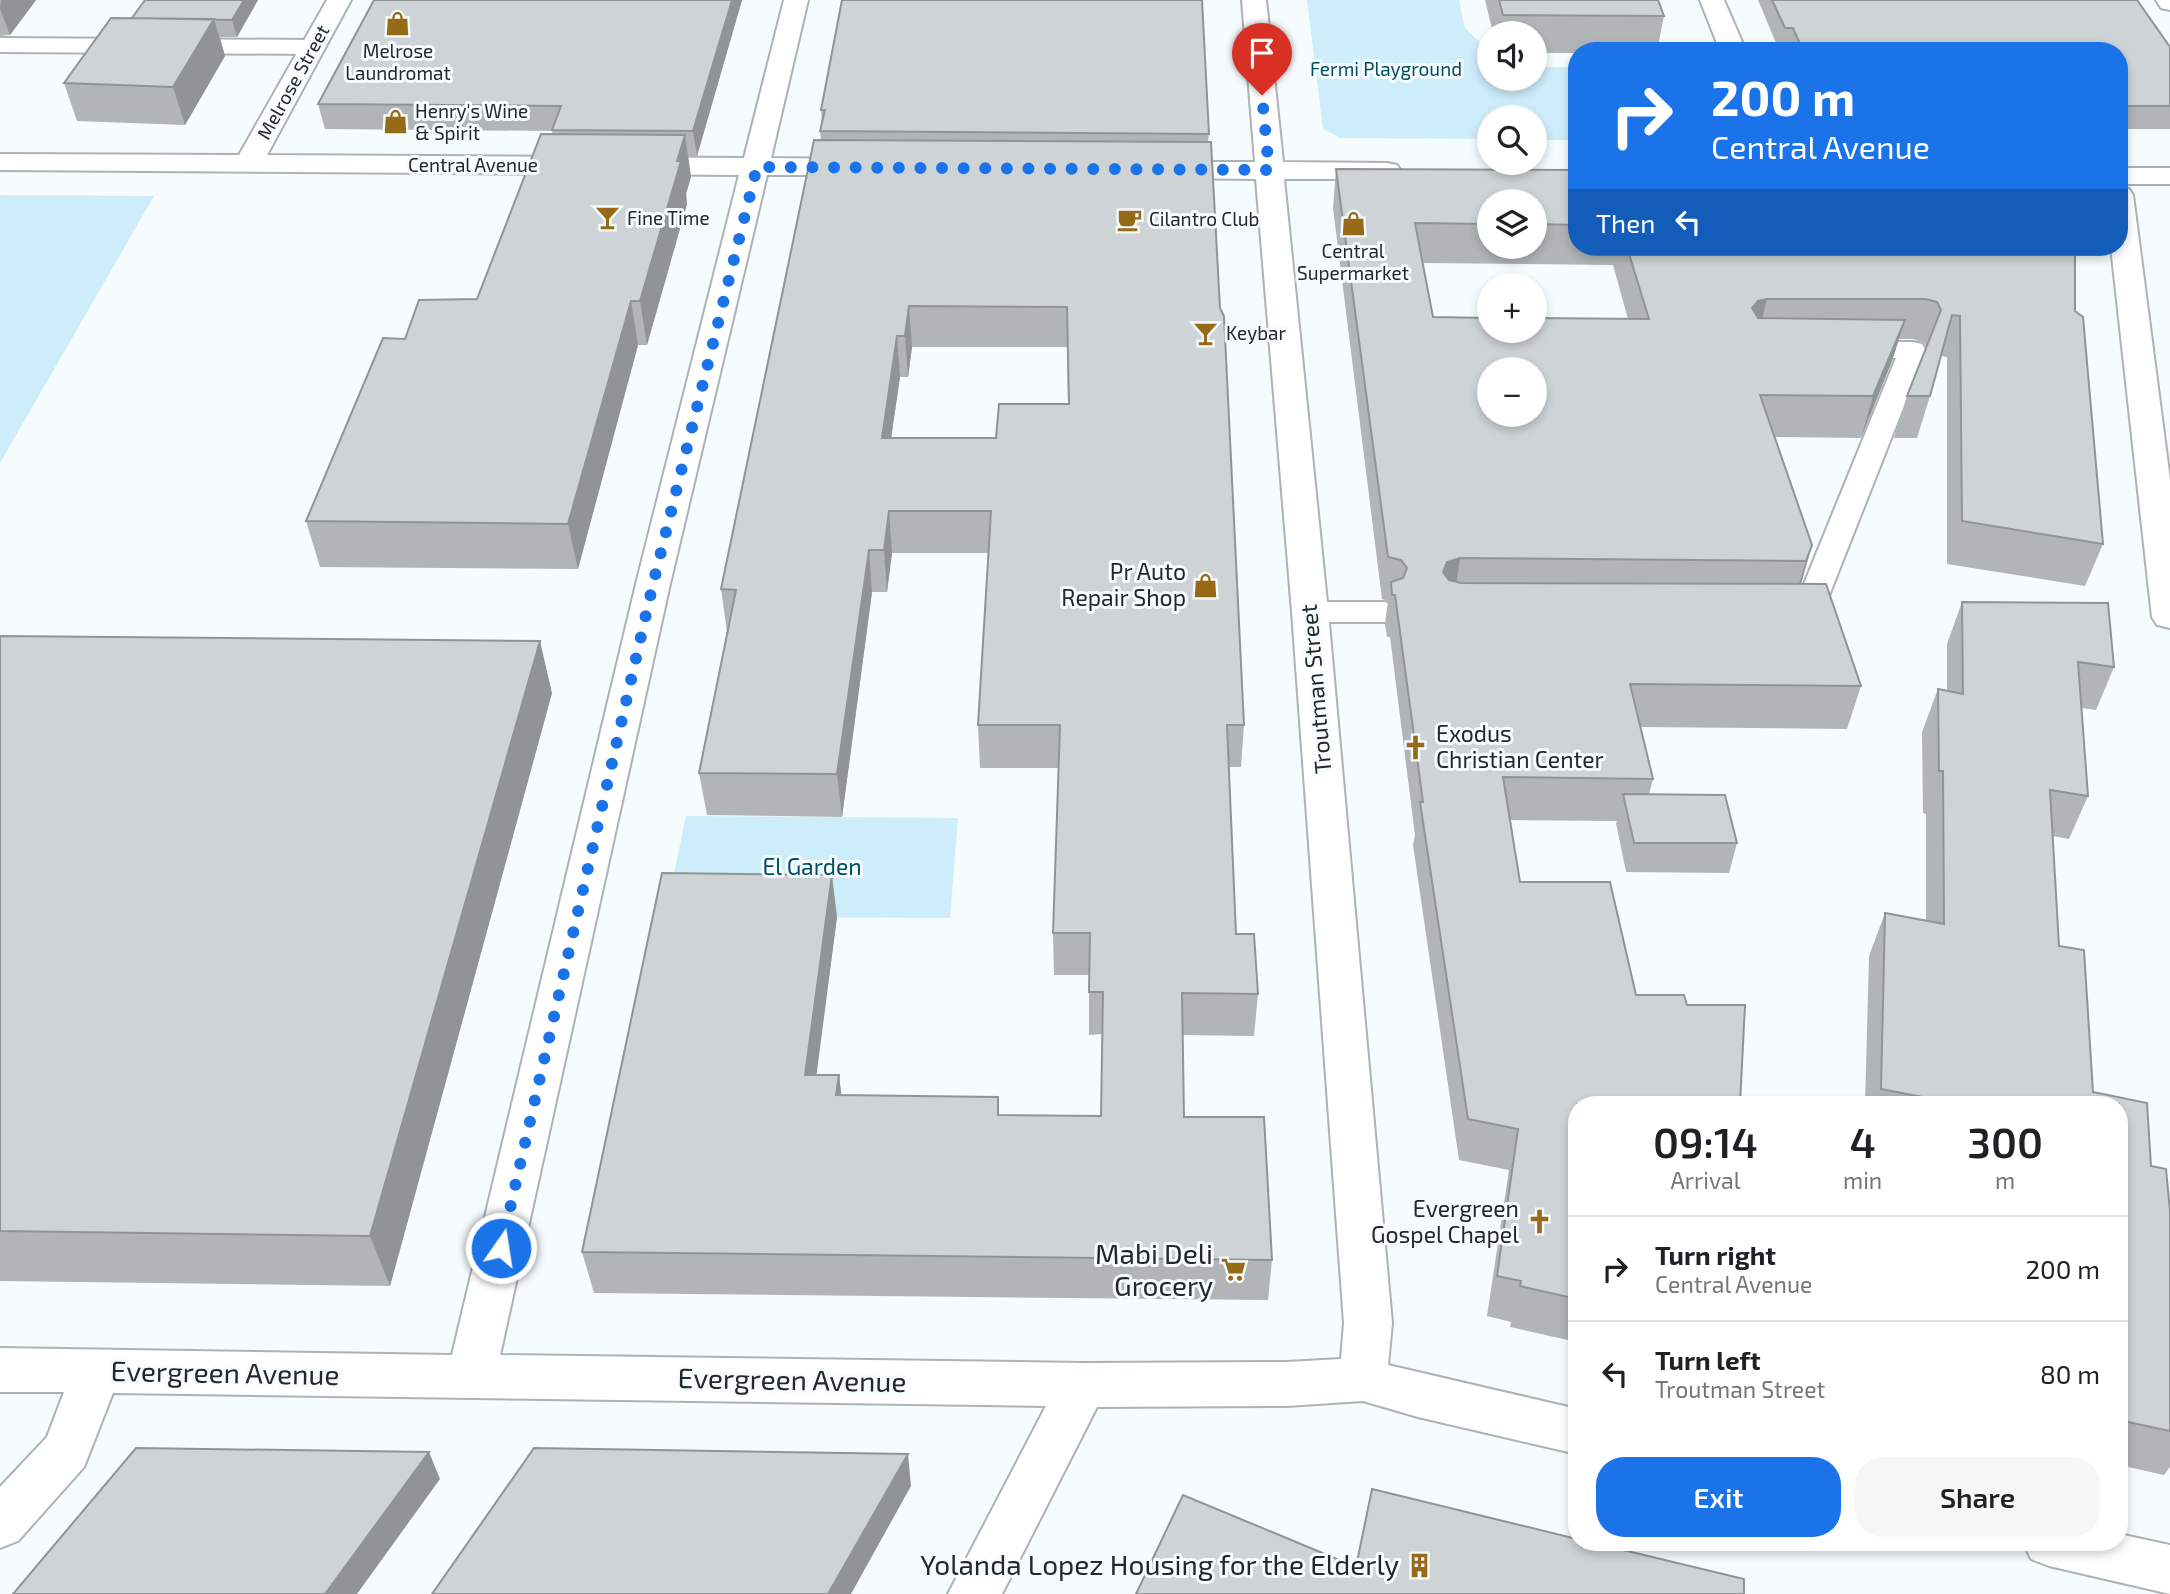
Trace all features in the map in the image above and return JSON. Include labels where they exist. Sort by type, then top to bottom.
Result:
[{"type":"street","name":"Melrose Street","points":[[248,164],[339,0]]},
{"type":"street","points":[[471,1377],[653,584],[796,0]]},
{"type":"street","name":"Troutman Street","points":[[1254,0],[1310,611],[1368,1323],[1363,1379]]},
{"type":"street","points":[[1712,0],[1729,42]]},
{"type":"street","name":"Central Avenue","points":[[0,162],[884,168]]},
{"type":"street","points":[[1135,169],[1417,172]]},
{"type":"street","points":[[2128,176],[2170,176]]},
{"type":"street","points":[[2126,256],[2170,617]]},
{"type":"street","name":"Evergreen Avenue","points":[[0,1370],[1083,1385],[1287,1384],[1363,1379],[1418,1395],[1568,1430]]},
{"type":"street","points":[[0,1524],[66,1451],[97,1371]]},
{"type":"street","points":[[974,1594],[1083,1385]]},
{"type":"street","points":[[2088,1551],[2170,1570]]},
{"type":"lane","points":[[0,45],[313,47]]},
{"type":"lane","points":[[1766,616],[1806,616],[1913,350],[1822,350]]},
{"type":"lane","points":[[1310,611],[1384,612]]},
{"type":"green space","name":"Fermi Playground","points":[[1307,0],[1459,0],[1465,28],[1477,40],[1477,91],[1547,91],[1547,67],[1568,67],[1568,140],[1547,140],[1547,105],[1477,105],[1477,139],[1340,138],[1323,129]]},
{"type":"green space","points":[[0,195],[154,196],[0,463]]},
{"type":"green space","name":"El Garden","points":[[686,816],[958,818],[950,918],[665,916]]},
{"type":"building","points":[[145,0],[244,0],[232,20],[132,18]]},
{"type":"building","points":[[374,0],[732,0],[693,131],[552,130],[561,106],[318,104]]},
{"type":"building","points":[[842,0],[1202,0],[1209,134],[820,131],[825,110],[821,110]]},
{"type":"building","points":[[1499,0],[1658,0],[1664,16],[1503,15]]},
{"type":"building","points":[[1772,0],[2137,0],[2170,47],[2170,106],[2128,106],[2128,42],[1799,42],[1793,28],[1785,28]]},
{"type":"building","points":[[111,18],[214,19],[173,87],[64,83]]},
{"type":"building","points":[[541,134],[685,135],[677,161],[681,161],[640,301],[631,301],[568,524],[306,521],[383,338],[405,339],[419,300],[477,299]]},
{"type":"building","points":[[814,140],[1211,142],[1220,308],[1224,316],[1244,725],[1227,725],[1236,934],[1254,934],[1258,994],[1182,993],[1184,1117],[1264,1117],[1272,1260],[582,1252],[662,873],[832,875],[805,1075],[839,1075],[836,1095],[998,1097],[998,1115],[1101,1116],[1103,992],[1089,992],[1090,933],[1053,933],[1060,725],[978,725],[991,511],[889,511],[884,550],[869,550],[837,774],[699,773],[736,590],[721,589]],"holes":[[[909,306],[1067,307],[1069,404],[999,404],[996,438],[882,438],[897,336],[905,336]]]},
{"type":"building","points":[[1336,169],[1477,170],[1477,175],[1547,175],[1547,170],[1568,170],[1568,225],[1547,224],[1547,189],[1477,189],[1477,224],[1415,223],[1433,317],[1477,318],[1477,343],[1547,343],[1547,318],[1649,319],[1630,256],[2075,256],[2075,311],[2083,317],[2103,544],[1962,521],[1960,316],[1952,315],[1930,396],[1907,396],[1941,310],[1937,302],[1926,299],[1767,299],[1758,301],[1752,308],[1758,318],[1905,320],[1873,396],[1760,395],[1812,545],[1806,561],[1460,558],[1447,562],[1443,572],[1449,580],[1461,583],[1826,584],[1861,686],[1630,684],[1653,779],[1503,777],[1520,882],[1610,882],[1636,995],[1684,995],[1687,1005],[1745,1005],[1740,1096],[1568,1096],[1568,1297],[1520,1286],[1521,1281],[1497,1276],[1518,1129],[1468,1119],[1420,802],[1423,802],[1395,595],[1392,595],[1391,582],[1403,578],[1407,568],[1401,560],[1388,557]]},
{"type":"building","points":[[1962,602],[2108,603],[2114,667],[2078,662],[2088,796],[2050,790],[2059,946],[2084,950],[2093,1092],[2113,1096],[1917,1096],[1881,1089],[1885,913],[1944,924],[1943,771],[1939,771],[1938,689],[1963,694]]},
{"type":"building","points":[[0,636],[540,641],[370,1236],[0,1231]]},
{"type":"building","points":[[1623,794],[1725,795],[1737,843],[1634,843]]},
{"type":"building","points":[[2128,1099],[2147,1103],[2151,1166],[2166,1169],[2170,1211],[2170,1431],[2128,1422]]},
{"type":"building","points":[[136,1448],[429,1452],[325,1594],[13,1594]]},
{"type":"building","points":[[534,1448],[908,1454],[828,1594],[432,1594]]},
{"type":"building","points":[[1372,1489],[1568,1537],[1568,1551],[1627,1551],[1744,1579],[1744,1594],[1136,1594],[1183,1495],[1356,1567]]},
{"type":"place","name":"Melrose Laundromat","points":[[398,23]]},
{"type":"place","name":"Henry's Wine & Spirit","points":[[395,122]]},
{"type":"place","name":"Fine Time","points":[[607,218]]},
{"type":"place","name":"Cilantro Club","points":[[1129,219]]},
{"type":"place","name":"Central Supermarket","points":[[1353,223]]},
{"type":"place","name":"Keybar","points":[[1206,333]]},
{"type":"place","name":"Pr Auto Repair Shop","points":[[1206,585]]},
{"type":"place","name":"Exodus Christian Center","points":[[1416,747]]},
{"type":"place","name":"Evergreen Gospel Chapel","points":[[1539,1222]]},
{"type":"place","name":"Mabi Deli Grocery","points":[[1233,1270]]},
{"type":"place","name":"Yolanda Lopez Housing for the Elderly","points":[[1419,1565]]},
{"type":"route","points":[[501,1248],[653,584],[757,167],[1269,170],[1262,95]]}]
